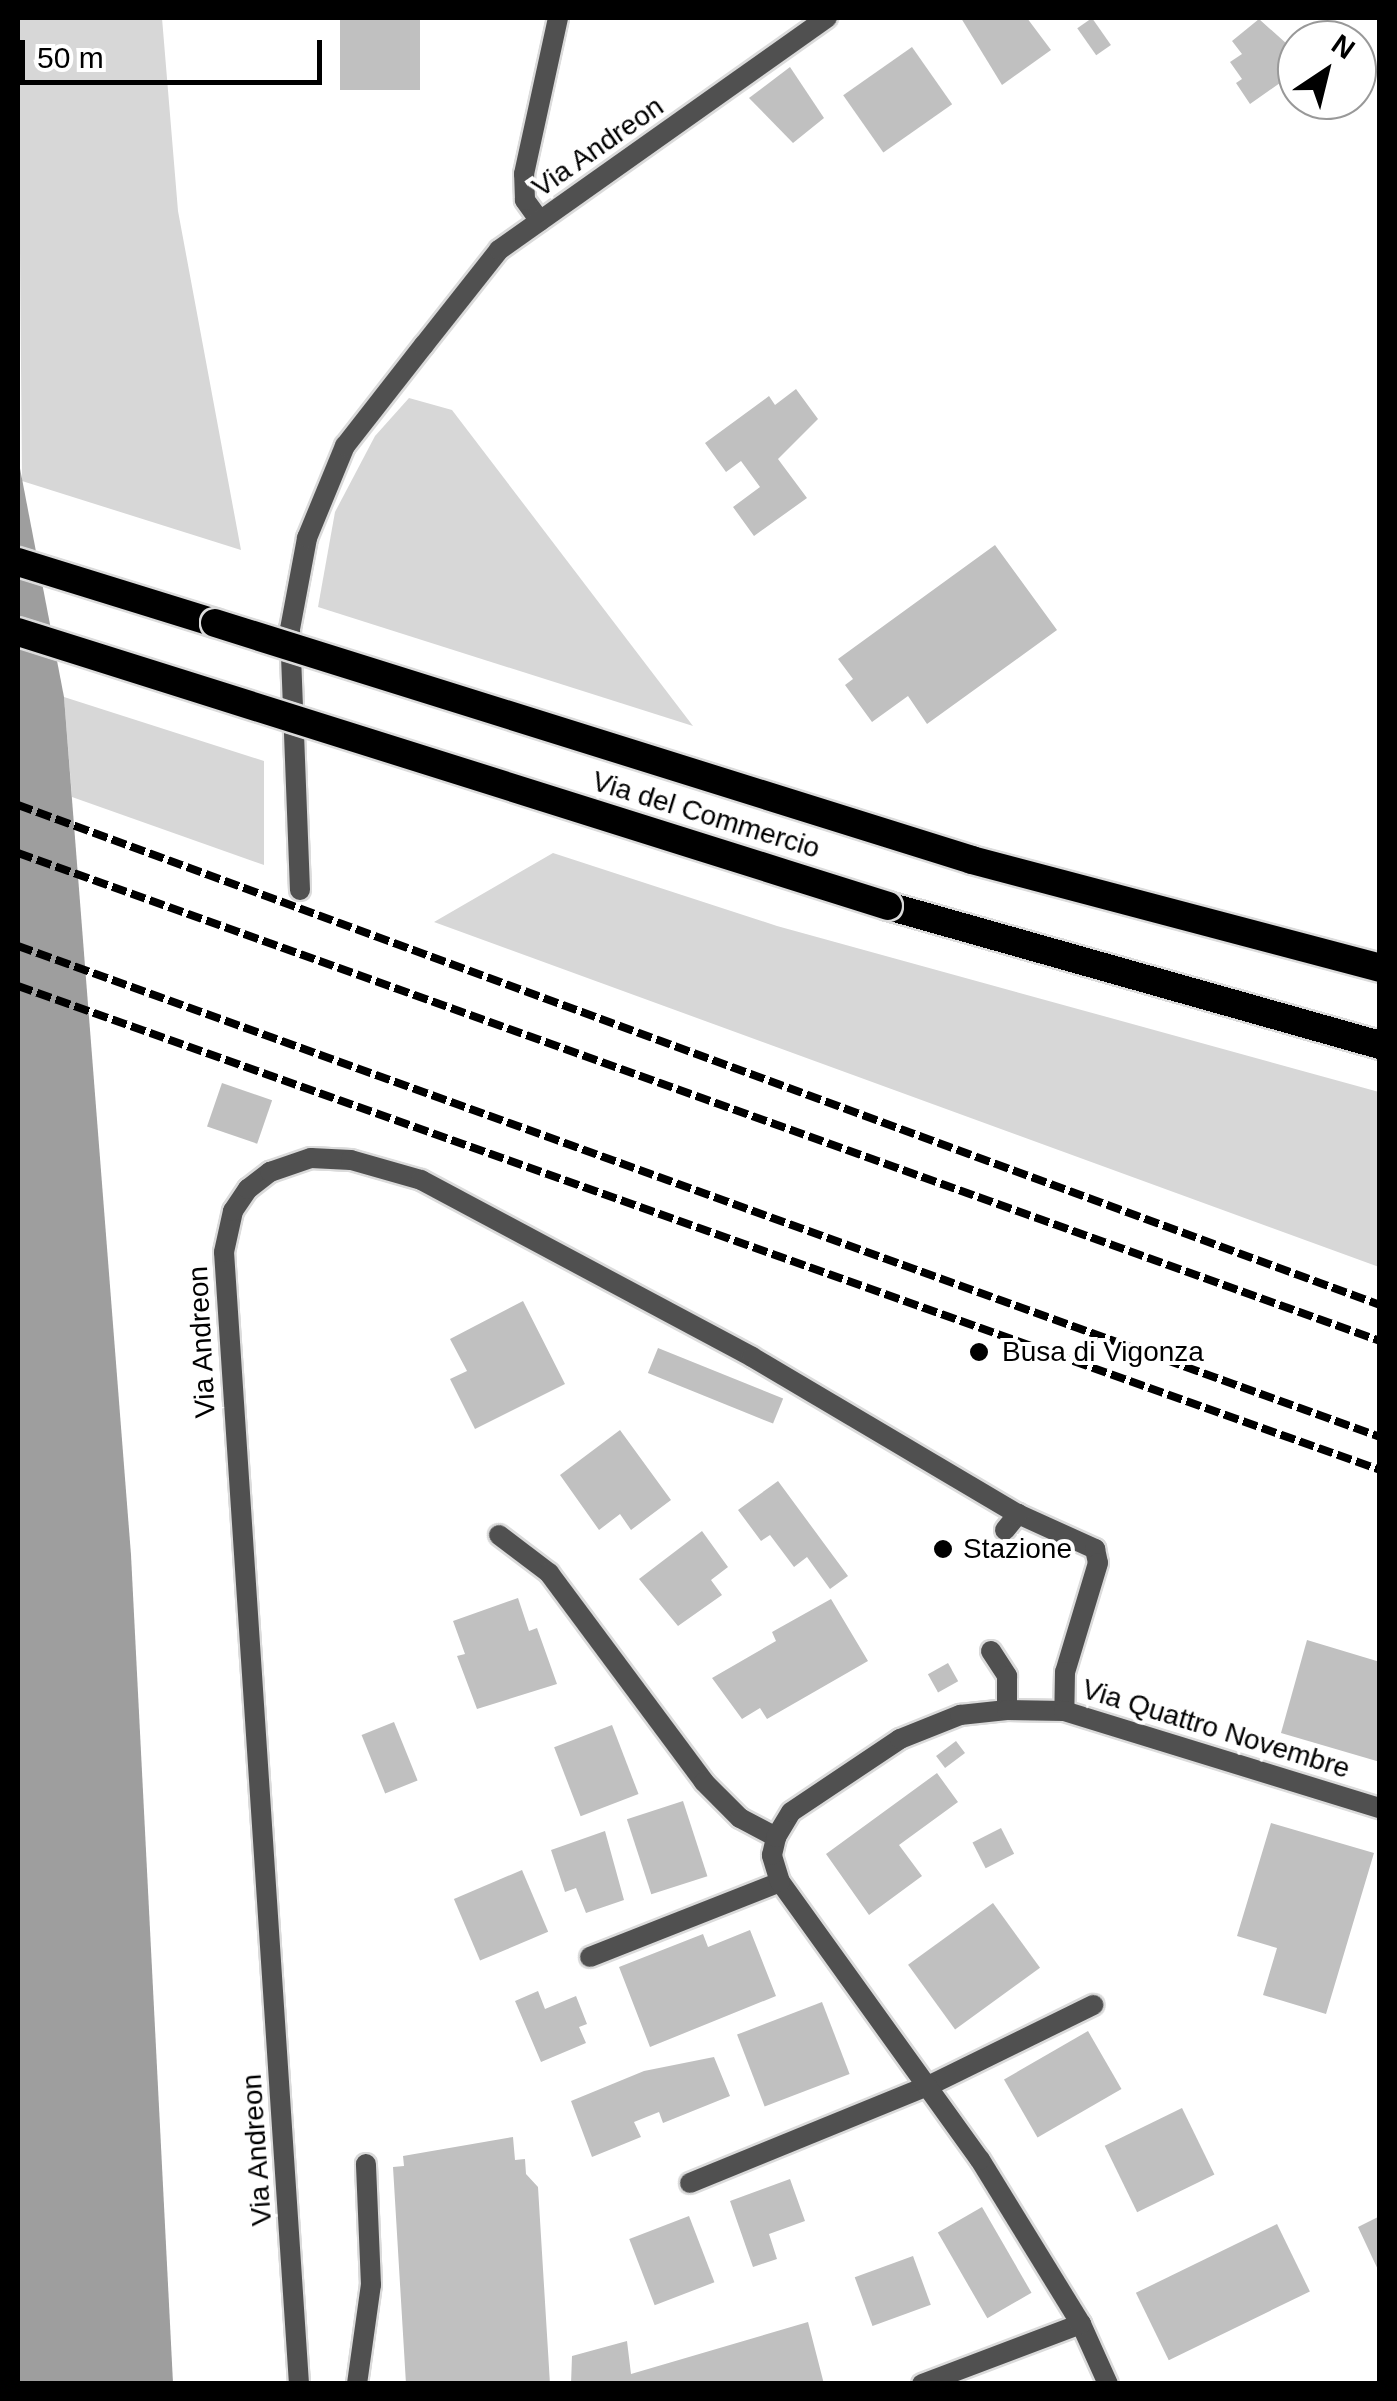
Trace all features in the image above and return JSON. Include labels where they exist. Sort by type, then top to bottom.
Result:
[{"type":"highway","name":"Via del Commercio","points":[[18,562],[972,860],[1380,968]]},
{"type":"highway","name":"Via del Commercio","points":[[18,632],[888,906],[1380,1045]]},
{"type":"street","points":[[540,221],[524,200],[524,174],[558,18]]},
{"type":"street","name":"Via Andreon","points":[[300,890],[290,630],[307,538],[345,446],[476,273],[540,221],[827,18]]},
{"type":"street","name":"Via Andreon","points":[[299,2384],[224,1252],[233,1211],[248,1189],[270,1172],[311,1158],[352,1160],[421,1180],[752,1356],[1011,1522],[1095,1549],[1098,1563],[1065,1672],[1064,1711]]},
{"type":"street","points":[[500,1535],[549,1574],[704,1782],[740,1818],[776,1837],[772,1856],[780,1882],[930,2085],[1081,2324],[1108,2384]]},
{"type":"street","points":[[991,1651],[1007,1676],[1006,1710]]},
{"type":"street","name":"Via Quattro Novembre","points":[[776,1837],[792,1812],[900,1739],[960,1715],[1006,1710],[1064,1711],[1380,1808]]},
{"type":"street","points":[[590,1957],[780,1882]]},
{"type":"street","points":[[690,2183],[930,2085],[1093,2005]]},
{"type":"street","points":[[357,2384],[372,2285],[366,2164]]},
{"type":"street","points":[[922,2384],[1081,2324]]},
{"type":"shaded area","points":[[18,18],[162,18],[178,211],[241,550],[22,481]]},
{"type":"shaded area","points":[[409,398],[452,410],[693,726],[318,607],[335,512],[375,436]]},
{"type":"shaded area","points":[[18,458],[64,697],[131,1555],[173,2383],[18,2383]]},
{"type":"shaded area","points":[[64,697],[264,761],[264,865],[72,797]]},
{"type":"shaded area","points":[[553,853],[777,926],[1379,1092],[1379,1267],[434,922]]},
{"type":"building","points":[[340,18],[420,18],[420,90],[340,90]]},
{"type":"building","points":[[961,18],[1027,18],[1051,50],[1002,85]]},
{"type":"building","points":[[1092,18],[1111,45],[1096,55],[1077,28]]},
{"type":"building","points":[[1259,19],[1277,35],[1277,85],[1250,104],[1236,83],[1242,79],[1230,62],[1242,54],[1232,41]]},
{"type":"building","points":[[912,47],[952,104],[883,153],[843,95]]},
{"type":"building","points":[[790,67],[824,118],[793,143],[749,98]]},
{"type":"building","points":[[796,389],[818,419],[778,459],[807,498],[754,536],[733,507],[760,487],[741,461],[726,472],[705,443],[769,396],[775,405]]},
{"type":"building","points":[[995,545],[1057,630],[927,724],[908,696],[872,722],[845,685],[853,679],[838,659]]},
{"type":"building","points":[[222,1083],[272,1100],[257,1144],[207,1126]]},
{"type":"building","points":[[523,1301],[565,1384],[475,1429],[450,1379],[467,1371],[450,1339]]},
{"type":"building","points":[[658,1348],[783,1399],[773,1424],[648,1373]]},
{"type":"building","points":[[620,1430],[671,1500],[631,1530],[620,1514],[599,1530],[560,1475]]},
{"type":"building","points":[[778,1481],[848,1576],[830,1589],[807,1557],[794,1567],[770,1535],[761,1541],[738,1510]]},
{"type":"building","points":[[702,1531],[728,1567],[711,1580],[722,1595],[678,1626],[639,1579]]},
{"type":"building","points":[[518,1598],[529,1631],[537,1628],[557,1684],[477,1709],[457,1656],[465,1654],[453,1621]]},
{"type":"building","points":[[831,1599],[868,1661],[767,1719],[760,1708],[742,1719],[712,1678],[776,1641],[772,1632]]},
{"type":"building","points":[[1307,1640],[1380,1662],[1380,1762],[1281,1733]]},
{"type":"building","points":[[948,1663],[958,1681],[938,1693],[928,1674]]},
{"type":"building","points":[[394,1722],[418,1780],[385,1794],[362,1735]]},
{"type":"building","points":[[612,1725],[639,1794],[581,1816],[554,1747]]},
{"type":"building","points":[[956,1741],[965,1753],[945,1768],[936,1756]]},
{"type":"building","points":[[937,1773],[958,1802],[899,1845],[922,1876],[869,1915],[826,1854]]},
{"type":"building","points":[[683,1801],[707,1876],[651,1894],[627,1819]]},
{"type":"building","points":[[1271,1823],[1374,1853],[1326,2014],[1263,1995],[1277,1948],[1237,1936]]},
{"type":"building","points":[[1001,1828],[1014,1854],[986,1868],[972,1843]]},
{"type":"building","points":[[605,1831],[624,1900],[586,1913],[576,1888],[565,1892],[551,1850]]},
{"type":"building","points":[[522,1870],[548,1932],[480,1961],[454,1899]]},
{"type":"building","points":[[993,1903],[1040,1968],[955,2029],[908,1965]]},
{"type":"building","points":[[750,1930],[776,1996],[650,2047],[619,1967],[703,1934],[708,1947]]},
{"type":"building","points":[[538,1991],[545,2009],[576,1996],[587,2024],[579,2027],[586,2043],[541,2062],[515,2001]]},
{"type":"building","points":[[822,2002],[850,2074],[765,2106],[737,2035]]},
{"type":"building","points":[[1088,2031],[1122,2089],[1037,2138],[1004,2080]]},
{"type":"building","points":[[714,2057],[730,2096],[663,2123],[659,2112],[634,2122],[641,2137],[592,2157],[571,2101],[644,2071]]},
{"type":"building","points":[[1182,2108],[1214,2175],[1137,2212],[1105,2146]]},
{"type":"building","points":[[513,2137],[515,2160],[525,2159],[526,2174],[538,2187],[550,2384],[406,2384],[393,2167],[404,2166],[403,2156]]},
{"type":"building","points":[[790,2179],[805,2221],[769,2234],[777,2259],[753,2267],[730,2201]]},
{"type":"building","points":[[982,2207],[1032,2293],[987,2318],[938,2232]]},
{"type":"building","points":[[689,2216],[714,2282],[655,2305],[629,2239]]},
{"type":"building","points":[[1380,2216],[1380,2274],[1358,2227]]},
{"type":"building","points":[[1277,2224],[1310,2291],[1169,2360],[1136,2293]]},
{"type":"building","points":[[913,2256],[931,2305],[873,2326],[855,2277]]},
{"type":"building","points":[[808,2322],[824,2384],[571,2384],[572,2356],[627,2341],[631,2374]]},
{"type":"railway","points":[[18,805],[1380,1305]]},
{"type":"railway","points":[[18,853],[1380,1341]]},
{"type":"railway","points":[[18,946],[1380,1437]]},
{"type":"railway","points":[[18,986],[1380,1470]]},
{"type":"place","name":"Busa di Vigonza","points":[[979,1352]]},
{"type":"place","name":"Stazione","points":[[943,1549]]}]
